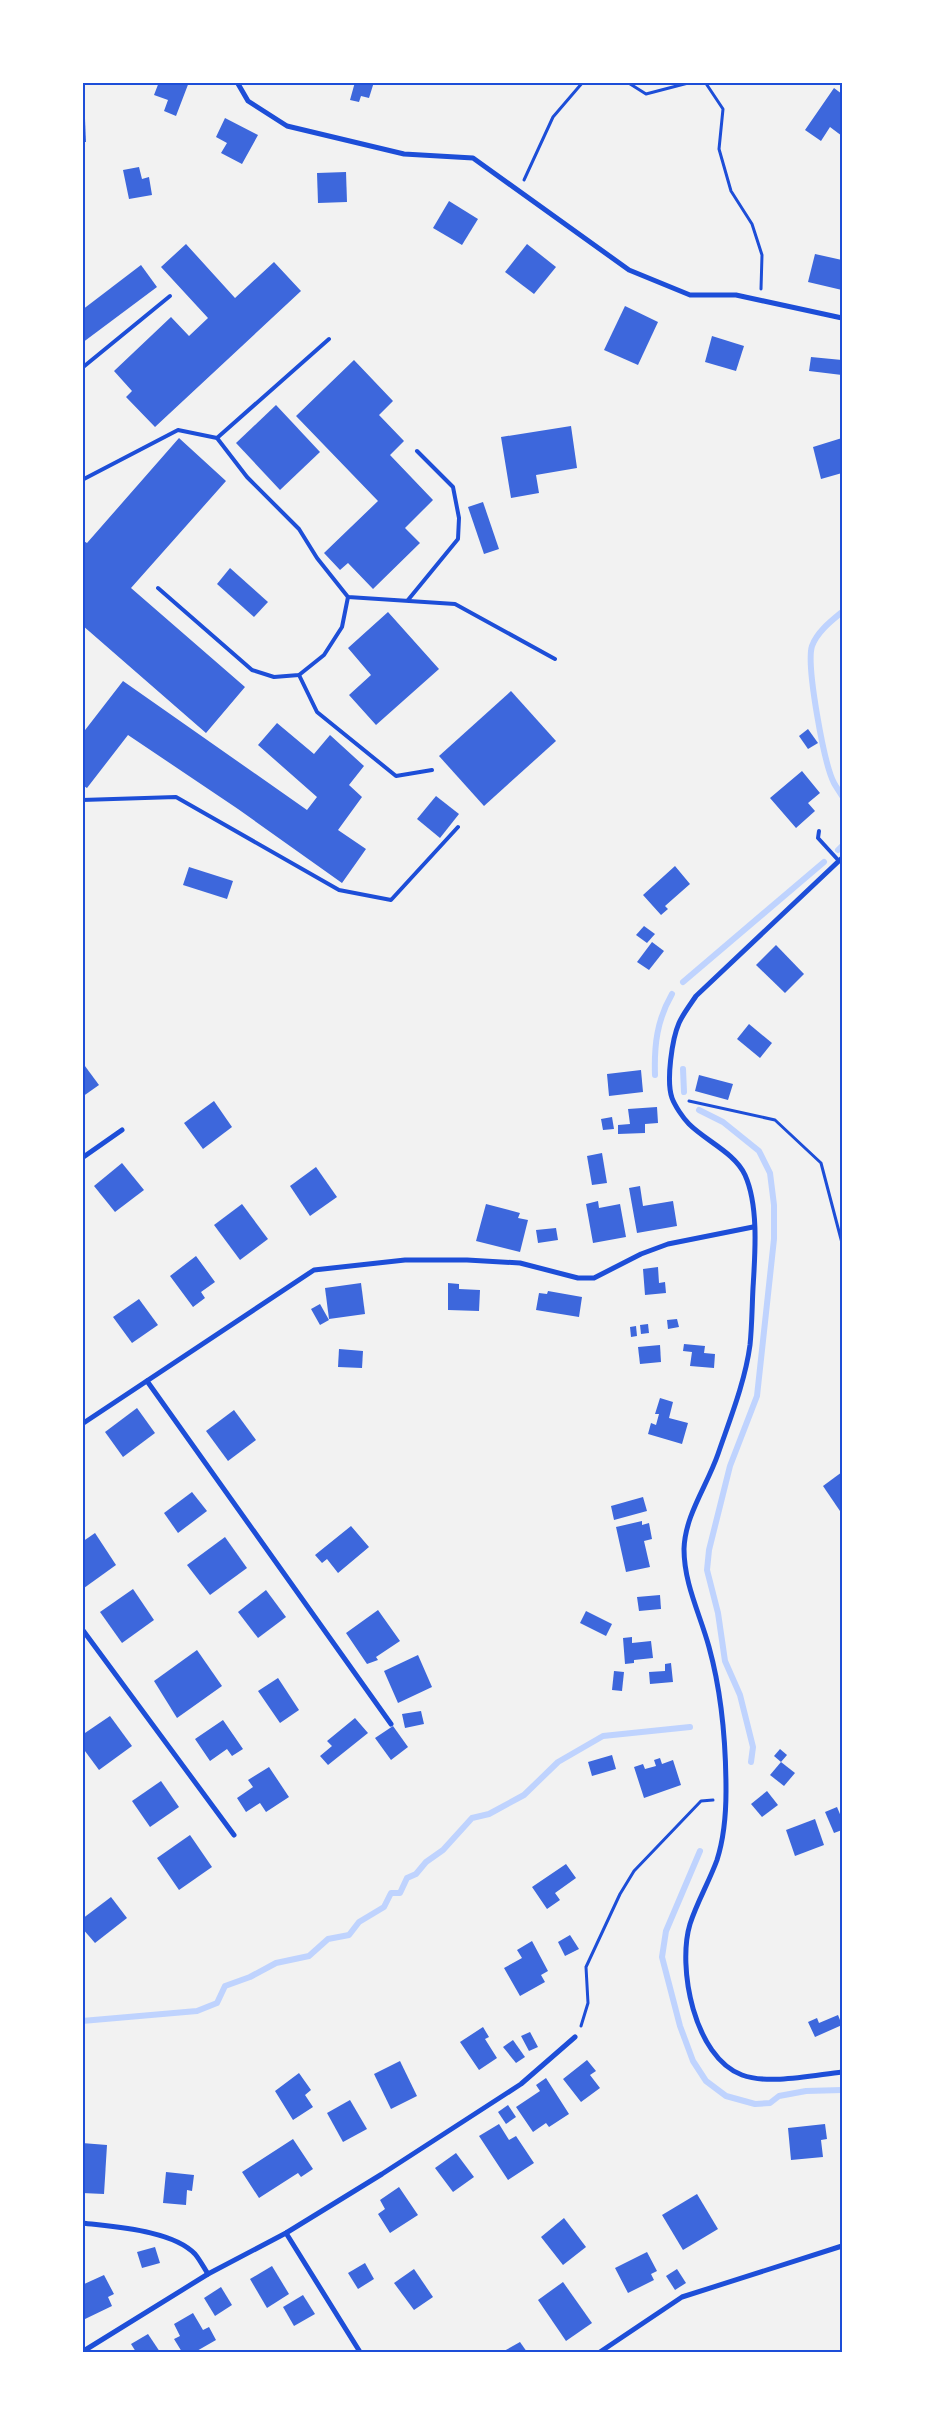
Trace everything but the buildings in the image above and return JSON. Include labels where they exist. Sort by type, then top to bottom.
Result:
[{"type":"street","points":[[237,82],[248,101],[287,126],[404,154],[473,158],[629,270],[690,294],[736,294],[842,318]]},
{"type":"street","points":[[841,860],[696,996],[678,1024],[672,1052],[669,1081],[672,1097],[688,1123],[726,1153],[744,1172],[753,1200],[755,1265],[750,1347],[738,1396],[717,1459],[692,1512],[684,1546],[685,1572],[709,1647],[720,1700],[726,1798],[725,1828],[717,1860],[689,1926],[684,1953],[688,1984],[700,2030],[711,2050],[724,2065],[742,2075],[765,2079],[842,2072]]},
{"type":"street","points":[[82,1158],[122,1130]]},
{"type":"street","points":[[82,1424],[314,1270],[405,1260],[467,1260],[520,1263],[578,1278],[594,1278],[641,1254],[668,1244],[754,1227]]},
{"type":"street","points":[[147,1381],[391,1724]]},
{"type":"street","points":[[82,1629],[234,1835]]},
{"type":"street","points":[[82,2352],[208,2274],[286,2233],[382,2174],[521,2084],[575,2037]]},
{"type":"street","points":[[82,2223],[126,2228],[172,2240],[194,2254],[208,2274]]},
{"type":"street","points":[[286,2233],[360,2352]]},
{"type":"street","points":[[600,2352],[682,2297],[842,2246]]},
{"type":"lane","points":[[82,368],[170,296]]},
{"type":"lane","points":[[217,438],[329,339]]},
{"type":"lane","points":[[82,480],[178,430],[217,438],[247,477],[299,529],[317,558],[348,597],[455,604],[554,659]]},
{"type":"lane","points":[[408,600],[458,539],[459,525],[453,487],[417,452]]},
{"type":"lane","points":[[158,588],[252,670],[274,678],[299,675],[324,654],[342,627],[348,597]]},
{"type":"lane","points":[[299,675],[317,712],[396,776],[432,770]]},
{"type":"lane","points":[[82,800],[176,796],[339,890],[391,900],[458,827]]},
{"type":"lane","points":[[819,831],[818,838],[841,860]]},
{"type":"path","points":[[519,191],[553,117],[583,82]]},
{"type":"path","points":[[627,82],[646,94],[692,82]]},
{"type":"path","points":[[705,82],[724,109],[720,149],[731,191],[752,224],[762,255],[761,300]]},
{"type":"path","points":[[672,1097],[775,1120],[821,1163],[842,1243]]},
{"type":"path","points":[[575,2037],[588,2004],[586,1967],[595,1945],[634,1871],[701,1801],[726,1798]]},
{"type":"waterway","points":[[842,612],[817,636],[812,646],[811,657],[817,714],[826,756],[834,783],[842,796]]},
{"type":"waterway","points":[[838,850],[842,846]]},
{"type":"waterway","points":[[683,982],[824,862]]},
{"type":"waterway","points":[[655,1075],[655,1053],[660,1023],[672,994]]},
{"type":"waterway","points":[[683,1069],[684,1092]]},
{"type":"waterway","points":[[699,1110],[723,1122],[759,1151],[770,1173],[774,1205],[774,1239],[757,1396],[730,1466],[709,1550],[707,1570],[718,1613],[725,1661],[740,1695],[753,1747],[751,1762]]},
{"type":"waterway","points":[[82,2021],[197,2011],[217,2003],[225,1986],[250,1977],[276,1963],[309,1956],[328,1939],[349,1935],[359,1922],[384,1907],[391,1893],[400,1893],[407,1878],[416,1874],[426,1862],[443,1850],[472,1818],[489,1814],[524,1795],[558,1762],[603,1736],[690,1727]]},
{"type":"waterway","points":[[700,1851],[666,1931],[662,1957],[680,2026],[693,2061],[706,2081],[726,2096],[755,2104],[770,2103],[779,2096],[806,2091],[842,2090]]}]
